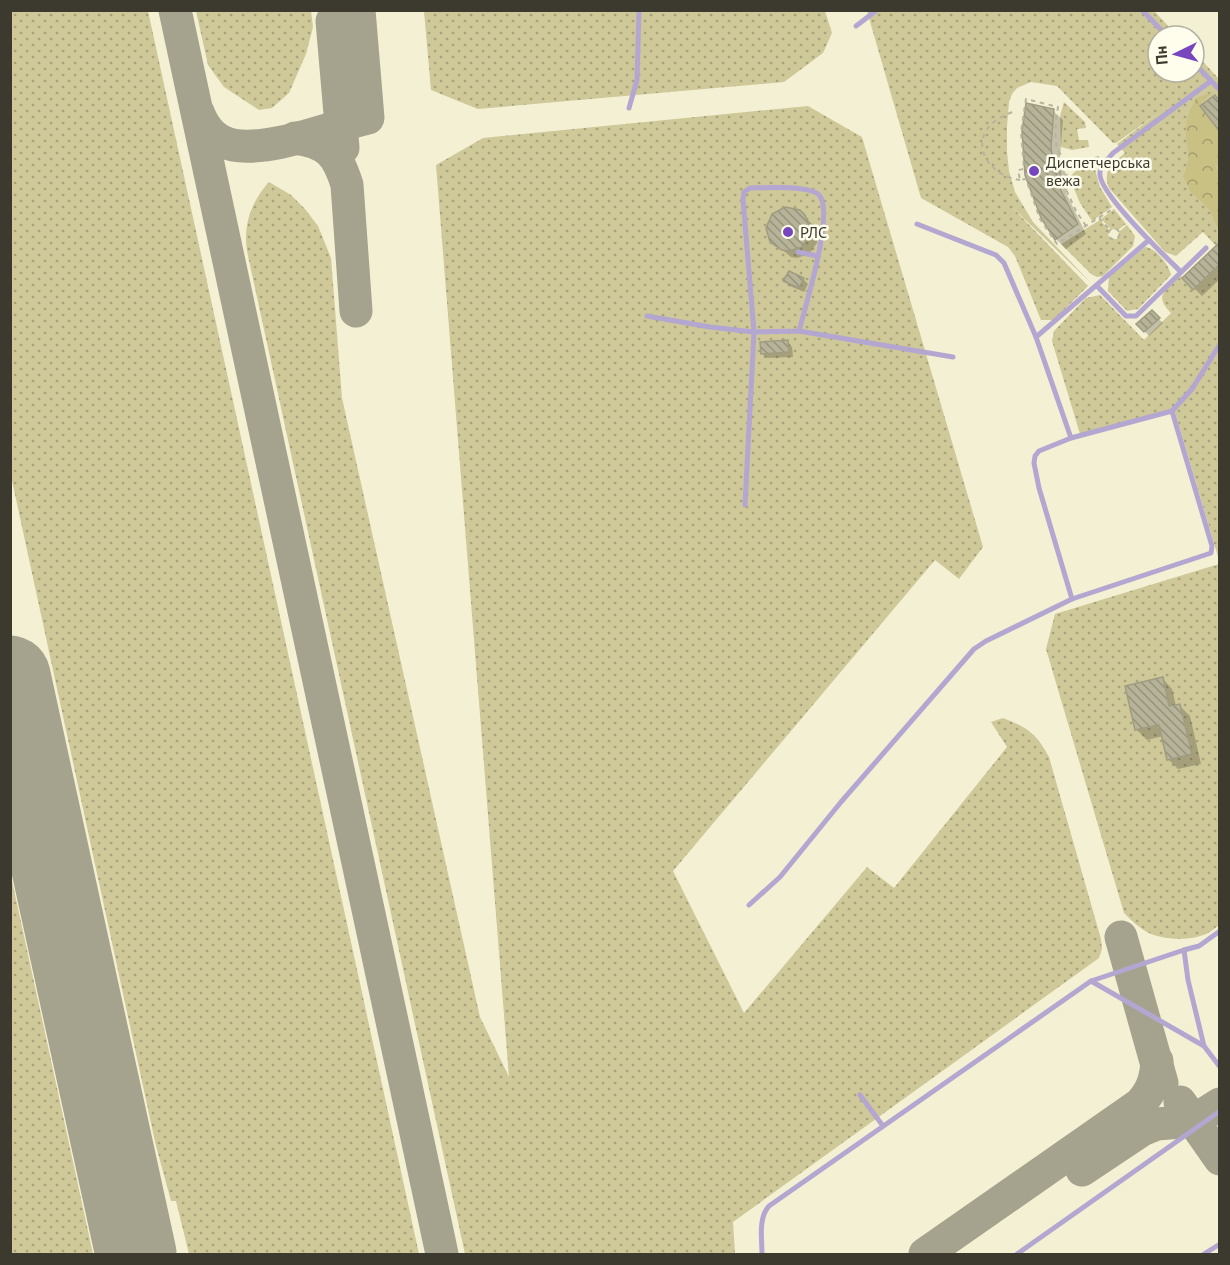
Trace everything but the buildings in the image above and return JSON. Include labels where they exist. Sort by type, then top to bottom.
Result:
[{"type":"lane","points":[[628,108],[637,80],[639,10]]},
{"type":"lane","points":[[856,26],[877,10]]},
{"type":"lane","points":[[1142,10],[1155,24]]},
{"type":"lane","points":[[1206,76],[1220,90]]},
{"type":"lane","points":[[1181,273],[1104,188],[1099,173],[1102,165],[1113,153],[1211,81]]},
{"type":"lane","points":[[746,505],[754,332],[743,199],[744,192],[750,188],[808,190],[818,194],[822,200],[824,210],[818,256],[799,331]]},
{"type":"lane","points":[[917,224],[996,255],[1004,263],[1036,337],[1071,438]]},
{"type":"lane","points":[[1036,337],[1149,240]]},
{"type":"lane","points":[[1097,286],[1125,316],[1132,317],[1139,313],[1206,248]]},
{"type":"lane","points":[[798,252],[818,256]]},
{"type":"lane","points":[[647,316],[754,332],[799,331],[953,357]]},
{"type":"lane","points":[[1072,600],[1034,464],[1035,456],[1039,450],[1071,438],[1172,411],[1192,389],[1220,344]]},
{"type":"lane","points":[[749,904],[780,877],[841,802],[974,649],[1072,600],[1208,555],[1211,552],[1212,546],[1172,411]]},
{"type":"lane","points":[[1212,546],[1220,550]]},
{"type":"lane","points":[[762,1254],[764,1211],[883,1126],[1091,981],[1199,946],[1220,932]]},
{"type":"lane","points":[[1184,950],[1188,980],[1204,1046]]},
{"type":"lane","points":[[1091,981],[1204,1046],[1220,1066]]},
{"type":"lane","points":[[860,1095],[883,1126]]},
{"type":"lane","points":[[1017,1254],[1220,1112]]},
{"type":"lane","points":[[1204,1254],[1220,1244]]},
{"type":"path","points":[[1020,180],[1018,170],[1024,169],[1021,132],[1026,99],[1058,107],[1056,134],[1058,151],[1068,165],[1068,174],[1063,183],[1086,226]]},
{"type":"path","points":[[1012,112],[1000,117],[990,126],[983,148],[987,162],[1002,176],[1026,179],[1040,219],[1057,244],[1118,205]]},
{"type":"path","points":[[1060,167],[1113,153]]},
{"type":"path","points":[[1099,218],[1110,230]]},
{"type":"shaded area","points":[[10,11],[148,11],[419,1254],[189,1254],[176,1201],[171,1201],[156,1146],[11,476]]},
{"type":"shaded area","points":[[196,11],[311,11],[313,27],[306,54],[289,93],[272,108],[259,110],[224,87],[208,65]]},
{"type":"shaded area","points":[[424,11],[825,11],[832,33],[823,53],[784,82],[478,109],[431,90]]},
{"type":"shaded area","points":[[867,11],[1154,11],[1166,24],[1146,24],[1146,84],[1206,84],[1206,65],[1219,79],[1219,249],[1203,232],[1176,256],[1165,252],[1109,188],[1107,182],[1112,164],[1125,153],[1117,144],[1160,112],[1113,143],[1057,86],[1031,82],[1017,88],[1012,94],[1009,102],[1007,152],[1015,192],[1033,222],[1091,283],[1012,207],[1088,286],[1054,320],[1041,320],[1015,256],[1008,247],[921,198]]},
{"type":"shaded area","points":[[1064,102],[1085,122],[1086,128],[1077,129],[1079,140],[1088,140],[1089,147],[1072,150],[1061,147],[1060,116]]},
{"type":"shaded area","points":[[808,106],[862,137],[983,547],[959,579],[935,560],[673,871],[744,1013],[867,867],[894,888],[1007,747],[991,722],[1003,718],[1030,732],[1040,742],[1049,757],[1102,949],[1099,958],[733,1222],[735,1254],[465,1254],[248,256],[246,236],[249,216],[257,198],[269,182],[291,195],[305,209],[318,226],[331,258],[342,398],[480,1017],[509,1077],[436,165],[483,138]]},
{"type":"shaded area","points":[[1094,166],[1100,187],[1112,207],[1092,221],[1080,203],[1069,177],[1077,170]]},
{"type":"shaded area","points":[[1114,209],[1126,224],[1118,230],[1111,229],[1101,219]]},
{"type":"shaded area","points":[[1100,220],[1110,231],[1108,235],[1111,239],[1117,239],[1119,232],[1127,225],[1135,236],[1133,246],[1103,276],[1097,277],[1091,274],[1061,244]]},
{"type":"shaded area","points":[[1145,247],[1153,250],[1161,258],[1171,275],[1138,309],[1127,311],[1108,291],[1109,277]]},
{"type":"shaded area","points":[[1219,263],[1219,560],[1174,409],[1080,434],[1052,341],[1054,331],[1086,298],[1100,295],[1144,340],[1171,313],[1163,302],[1162,297],[1166,289],[1181,276],[1193,289]]},
{"type":"shaded area","points":[[1219,564],[1220,924],[1202,936],[1180,939],[1164,938],[1143,930],[1124,913],[1046,649],[1055,614]]},
{"type":"shaded area","points":[[11,876],[93,1254],[11,1254]]},
{"type":"green space","points":[[1214,92],[1201,102],[1219,132],[1219,164],[1216,167],[1219,173],[1219,232],[1210,210],[1190,191],[1183,176],[1189,157],[1186,129],[1189,113],[1196,98]]},
{"type":"taxiway","points":[[175,10],[442,1254]]},
{"type":"taxiway","points":[[198,112],[207,129],[221,141],[248,146],[300,138],[368,118],[359,10]]},
{"type":"taxiway","points":[[332,21],[343,148]]},
{"type":"taxiway","points":[[295,138],[324,147],[335,158],[344,175],[347,185],[356,311]]},
{"type":"taxiway","points":[[1121,937],[1162,1083]]},
{"type":"taxiway","points":[[925,1254],[1140,1104],[1153,1084],[1157,1061]]},
{"type":"taxiway","points":[[96,1071],[156,1254]]},
{"type":"taxiway","points":[[1180,1102],[1220,1159]]},
{"type":"taxiway","points":[[1082,1170],[1142,1130],[1157,1124],[1193,1121],[1220,1104]]},
{"type":"runway","points":[[10,676],[136,1254]]},
{"type":"place","name":"Диспетчерська вежа","points":[[1034,171]]},
{"type":"place","name":"РЛС","points":[[788,232]]}]
